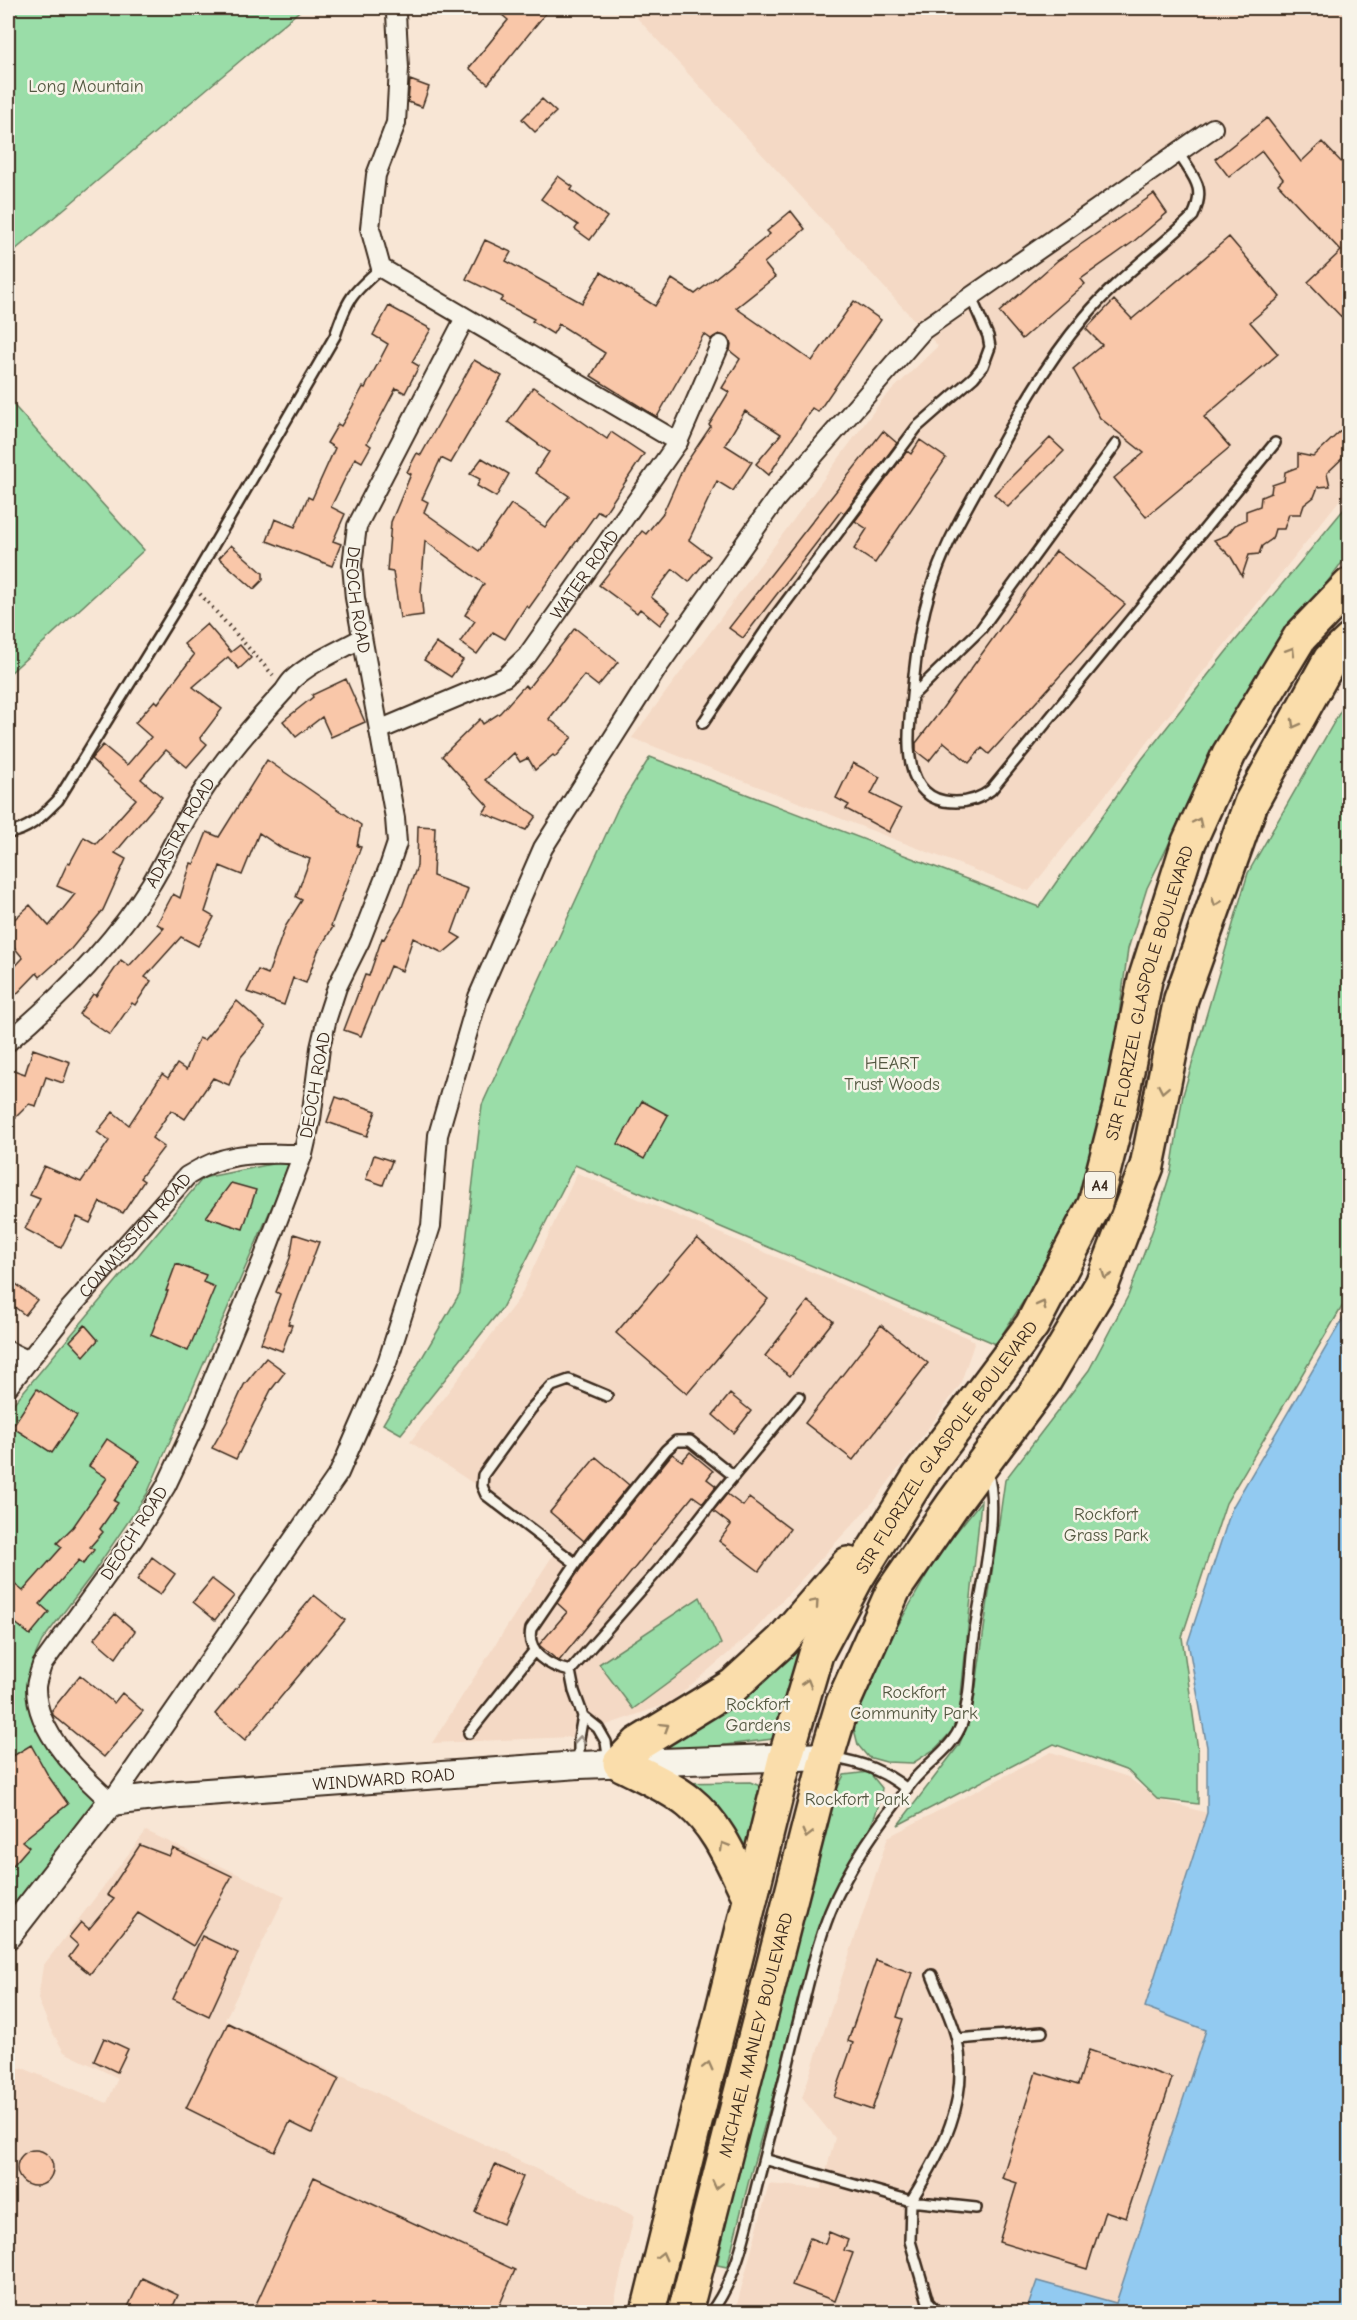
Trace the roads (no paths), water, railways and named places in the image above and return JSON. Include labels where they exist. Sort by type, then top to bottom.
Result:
[{"type":"highway","name":"SIR FLORIZEL GLASPOLE BOULEVARD","points":[[785,1759],[816,1654],[857,1577],[921,1474],[1032,1324],[1095,1204],[1120,1106],[1145,980],[1189,842],[1229,754],[1300,637],[1350,585]]},
{"type":"highway","name":"SIR FLORIZEL GLASPOLE BOULEVARD","points":[[826,1756],[855,1672],[893,1591],[1043,1383],[1102,1284],[1147,1166],[1181,999],[1251,803],[1330,660],[1350,641]]},
{"type":"highway","points":[[750,1899],[726,1849],[707,1819],[688,1801],[615,1763],[638,1744],[734,1684],[782,1641],[826,1591],[921,1474]]},
{"type":"highway","name":"MICHAEL MANLEY BOULEVARD","points":[[685,2313],[826,1756]]},
{"type":"highway","points":[[648,2313],[785,1759]]},
{"type":"main road","name":"WINDWARD ROAD","points":[[111,1802],[179,1794],[579,1765],[826,1756]]},
{"type":"main road","points":[[8,1935],[111,1802]]},
{"type":"street","points":[[394,8],[399,68],[396,123],[376,175],[370,228],[381,267],[678,442]]},
{"type":"street","points":[[111,1802],[339,1473],[387,1362],[431,1226],[438,1135],[478,997],[543,848],[658,667],[776,499],[923,330],[1213,128]]},
{"type":"street","name":"DEOCH ROAD","points":[[111,1802],[63,1755],[39,1713],[36,1686],[42,1665],[134,1538],[166,1486],[190,1435],[263,1259],[303,1154],[327,1018],[337,987],[360,941],[397,843],[395,818],[362,638],[352,565],[357,526],[465,318]]},
{"type":"street","name":"WATER ROAD","points":[[380,730],[505,678],[527,656],[678,442],[720,345]]},
{"type":"street","name":"ADASTRA ROAD","points":[[8,1042],[92,963],[120,929],[151,884],[198,798],[230,751],[265,710],[291,681],[307,668],[362,638]]},
{"type":"street","name":"COMMISSION ROAD","points":[[8,1388],[66,1313],[187,1176],[210,1162],[245,1154],[303,1154]]},
{"type":"street","points":[[8,1351],[29,1361]]},
{"type":"lane","points":[[1178,152],[1198,186],[1201,196],[1193,216],[1085,316],[1051,360],[964,514],[935,576],[920,629],[908,740],[914,772],[918,784],[926,795],[954,803],[980,798],[991,790],[1275,443]]},
{"type":"lane","points":[[8,833],[19,831],[36,822],[58,800],[191,584],[335,336],[345,306],[358,288],[381,267]]},
{"type":"lane","points":[[703,723],[774,618],[917,427],[974,377],[983,366],[990,347],[988,336],[971,297]]},
{"type":"lane","points":[[912,696],[981,629],[1116,444]]},
{"type":"lane","points":[[575,1563],[486,1495],[482,1486],[483,1475],[531,1408],[552,1386],[569,1380],[607,1396]]},
{"type":"lane","points":[[570,1671],[663,1565],[800,1398]]},
{"type":"lane","points":[[570,1671],[553,1665],[534,1651],[529,1639],[531,1629],[575,1563],[666,1449],[676,1441],[690,1441],[734,1476]]},
{"type":"lane","points":[[711,2313],[723,2296],[731,2278],[764,2159],[810,1976],[830,1913],[844,1882],[882,1822],[907,1789],[955,1739],[962,1724],[992,1518],[992,1484],[984,1462]]},
{"type":"lane","points":[[469,1733],[534,1651]]},
{"type":"lane","points":[[570,1671],[583,1716],[579,1738],[579,1765]]},
{"type":"lane","points":[[583,1716],[598,1728],[615,1763]]},
{"type":"lane","points":[[826,1756],[871,1766],[890,1776],[907,1789]]},
{"type":"lane","points":[[932,1975],[957,2039],[961,2076],[951,2127],[911,2201],[910,2241],[928,2302],[936,2313]]},
{"type":"lane","points":[[957,2039],[1042,2032]]},
{"type":"lane","points":[[764,2159],[911,2201],[976,2208]]},
{"type":"water","points":[[1349,1308],[1349,2312],[1026,2312],[1037,2281],[1116,2303],[1206,2030],[1145,2007],[1207,1813],[1207,1747],[1188,1642],[1232,1508]]},
{"type":"park label","name":"Long Mountain","points":[[86,86]]},
{"type":"park label","name":"HEART Trust Woods","points":[[892,1073]]},
{"type":"park label","name":"Rockfort Grass Park","points":[[1106,1524]]},
{"type":"park label","name":"Rockfort Community Park","points":[[914,1702]]},
{"type":"park label","name":"Rockfort Gardens","points":[[758,1714]]},
{"type":"park label","name":"Rockfort Park","points":[[857,1799]]}]
